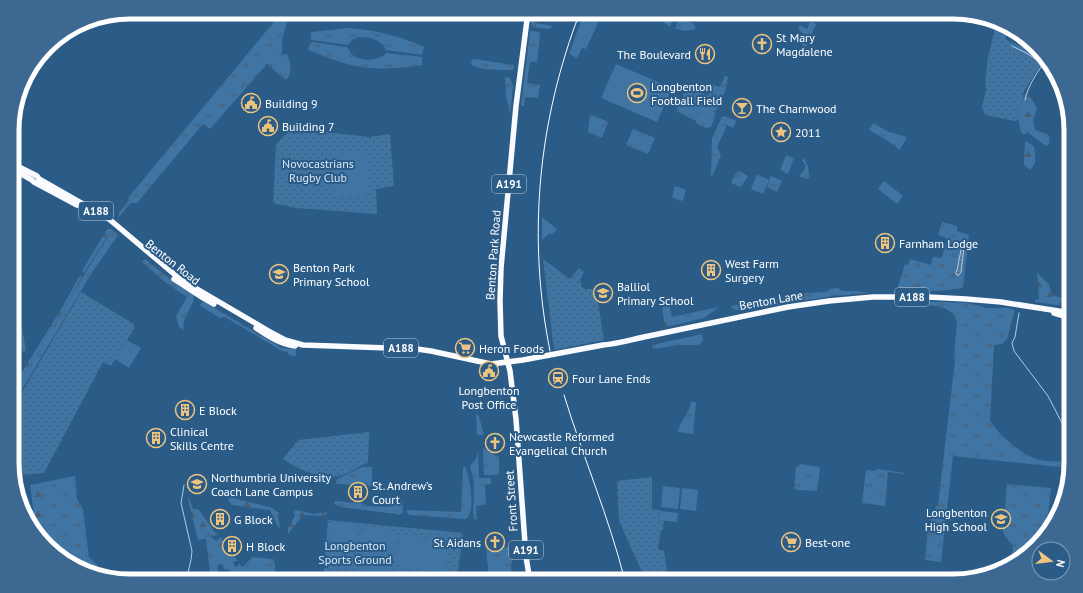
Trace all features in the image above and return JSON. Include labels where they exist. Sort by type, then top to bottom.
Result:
[{"type":"main road","name":"Benton Park Road","points":[[510,362],[506,356],[501,336],[501,268],[518,87],[527,19]]},
{"type":"main road","name":"Benton Road","points":[[19,168],[35,179]]},
{"type":"main road","name":"Benton Road","points":[[19,172],[109,219],[172,273],[195,289],[285,340],[303,345],[417,349],[476,362],[498,364]]},
{"type":"main road","name":"Benton Lane","points":[[498,364],[603,345],[618,344],[644,337],[788,307],[856,298],[903,296],[941,297],[990,301],[1064,312]]},
{"type":"main road","name":"Benton Lane","points":[[1037,308],[1064,316]]},
{"type":"main road","name":"Front Street","points":[[510,362],[520,464],[526,557],[529,574]]},
{"type":"green space","points":[[276,19],[293,19],[291,22],[287,21],[282,40],[282,54],[287,54],[291,67],[290,74],[286,80],[267,64],[210,129],[203,124],[137,203],[131,203],[118,218],[119,213],[129,200],[128,198]]},
{"type":"green space","points":[[531,19],[536,19],[535,23],[553,26],[549,29],[533,27],[531,25]]},
{"type":"green space","points":[[582,19],[600,19],[586,49],[582,48],[577,58],[569,54]]},
{"type":"green space","points":[[661,19],[673,20],[670,27]]},
{"type":"green space","points":[[876,19],[894,19],[889,20]]},
{"type":"green space","points":[[682,20],[693,23],[696,29],[684,31],[675,28],[678,22]]},
{"type":"green space","points":[[810,21],[816,24],[806,47],[802,45],[806,35],[801,32],[798,27],[799,25],[807,29]]},
{"type":"green space","points":[[994,27],[1007,33],[1006,40],[1028,49],[1042,64],[1024,91],[1019,120],[1015,121],[985,115],[982,107],[986,90],[985,82],[988,57]]},
{"type":"green space","points":[[349,28],[369,30],[406,40],[424,47],[422,55],[386,50],[384,46],[376,40],[366,37],[356,38],[348,45],[312,40],[311,38],[311,32]]},
{"type":"green space","points":[[530,31],[539,32],[540,35],[537,62],[530,62],[527,83],[540,85],[538,98],[525,97],[524,106],[521,106]]},
{"type":"green space","points":[[312,42],[347,47],[354,56],[368,60],[379,58],[386,53],[422,57],[422,65],[402,68],[353,66],[308,50]]},
{"type":"green space","points":[[474,59],[514,65],[513,70],[491,70],[479,68],[471,64],[472,60]]},
{"type":"green space","name":"Longbenton Football Field","points":[[616,64],[672,88],[657,122],[601,98]]},
{"type":"green space","points":[[725,76],[728,77],[726,88],[721,102],[717,103],[714,99],[708,96],[713,85],[720,87]]},
{"type":"green space","points":[[505,77],[510,78],[513,86],[510,115],[506,95]]},
{"type":"green space","points":[[687,87],[719,99],[717,110],[714,111],[702,106],[696,121],[676,111]]},
{"type":"green space","points":[[686,93],[702,100],[695,116],[679,109]]},
{"type":"green space","points":[[1028,93],[1037,108],[1033,120],[1035,130],[1050,135],[1049,144],[1046,146],[1030,134],[1022,134],[1020,129],[1019,119],[1021,103],[1025,94]]},
{"type":"green space","points":[[702,106],[714,111],[715,113],[712,119],[699,113]]},
{"type":"green space","points":[[699,113],[712,119],[715,113],[716,114],[711,127],[706,128],[697,124],[696,121]]},
{"type":"green space","points":[[590,114],[608,122],[602,138],[588,132]]},
{"type":"green space","points":[[724,116],[735,120],[736,122],[733,128],[727,125],[717,147],[721,155],[712,177],[712,138],[722,117]]},
{"type":"green space","points":[[873,123],[889,132],[907,137],[900,150],[869,130]]},
{"type":"green space","name":"Novocastrians Rugby Club","points":[[291,128],[370,137],[390,134],[394,186],[376,189],[377,214],[296,208],[273,203],[276,145]]},
{"type":"green space","points":[[633,129],[655,138],[648,154],[626,145]]},
{"type":"green space","points":[[1025,141],[1034,146],[1035,162],[1030,170],[1024,165]]},
{"type":"green space","points":[[334,151],[366,152],[367,197],[333,196]]},
{"type":"green space","points":[[786,155],[794,158],[788,174],[780,170]]},
{"type":"green space","points":[[804,157],[810,177],[808,179],[799,176],[802,174],[806,165],[802,161]]},
{"type":"green space","points":[[739,171],[748,176],[741,187],[731,183],[736,173]]},
{"type":"green space","points":[[757,174],[769,180],[763,194],[751,189]]},
{"type":"green space","points":[[771,176],[782,181],[777,192],[767,187]]},
{"type":"green space","points":[[884,181],[903,196],[897,204],[878,189]]},
{"type":"green space","points":[[675,186],[686,190],[683,200],[680,201],[672,197]]},
{"type":"green space","points":[[542,217],[557,229],[552,235],[550,233],[542,240]]},
{"type":"green space","points":[[942,222],[957,226],[957,231],[969,235],[963,288],[939,291],[897,290],[905,264],[908,265],[910,259],[931,265],[933,257],[942,258],[947,238],[938,235]]},
{"type":"green space","points":[[111,229],[118,235],[91,274],[19,395],[19,381],[109,234],[106,231]]},
{"type":"green space","points":[[106,231],[109,233],[84,273],[82,271]]},
{"type":"green space","points":[[543,259],[570,279],[579,268],[584,272],[580,280],[582,287],[585,289],[596,289],[604,340],[554,350]]},
{"type":"green space","points":[[144,260],[179,286],[194,295],[192,304],[184,321],[184,330],[179,327],[176,316],[187,297],[165,282],[142,262]]},
{"type":"green space","points":[[1037,272],[1049,285],[1052,295],[1064,299],[1064,306],[1035,302],[1035,300],[1039,299]]},
{"type":"green space","points":[[80,275],[82,277],[19,381],[19,377],[63,306]]},
{"type":"green space","points":[[838,288],[842,291],[869,293],[832,296],[740,311],[732,308],[731,306],[801,296],[804,293],[827,292],[830,289]]},
{"type":"green space","points":[[81,292],[134,324],[135,327],[111,366],[103,362],[44,473],[20,475],[19,397]]},
{"type":"green space","points":[[668,298],[672,317],[679,324],[665,327],[661,299]]},
{"type":"green space","points":[[915,301],[968,303],[987,308],[1008,308],[1015,310],[1007,339],[1002,344],[994,345],[990,421],[1004,438],[1030,456],[1040,460],[1064,462],[1064,468],[953,456],[941,562],[925,560],[928,528],[938,505],[955,360],[954,356],[957,322],[954,316],[945,309],[933,306],[914,305]]},
{"type":"green space","points":[[203,302],[281,348],[296,349],[296,356],[291,356],[288,352],[282,351],[225,317],[220,318],[199,305]]},
{"type":"green space","points":[[719,307],[704,318],[679,324],[672,317]]},
{"type":"green space","points":[[19,310],[26,351],[19,353]]},
{"type":"green space","points":[[702,334],[703,340],[699,345],[679,345],[653,349],[652,345]]},
{"type":"green space","points":[[127,340],[141,348],[129,368],[115,359]]},
{"type":"green space","points":[[691,402],[696,402],[693,434],[678,432],[688,410]]},
{"type":"green space","points":[[476,414],[479,416],[484,435],[477,435]]},
{"type":"green space","points":[[369,432],[368,463],[343,475],[328,477],[312,473],[296,467],[283,459],[298,440]]},
{"type":"green space","points":[[483,448],[499,457],[499,475],[484,475]]},
{"type":"green space","points":[[478,452],[479,478],[491,478],[491,484],[485,485],[486,505],[476,506],[477,520],[473,518],[474,483],[470,466],[476,459]]},
{"type":"green space","points":[[801,464],[819,467],[817,491],[798,490],[794,488],[796,468]]},
{"type":"green space","points":[[362,467],[372,467],[372,486],[336,484],[337,479]]},
{"type":"green space","points":[[463,467],[465,467],[468,474],[471,495],[471,509],[466,519],[410,515],[407,513],[407,510],[461,512]]},
{"type":"green space","points":[[877,469],[905,473],[888,472],[885,506],[862,503],[866,470],[875,471]]},
{"type":"green space","points":[[75,476],[77,499],[83,510],[89,557],[102,570],[88,566],[74,559],[62,551],[43,532],[44,522],[40,483]]},
{"type":"green space","points":[[652,477],[652,509],[660,510],[659,520],[664,521],[658,548],[659,550],[664,550],[667,574],[643,574],[619,521],[617,481]]},
{"type":"green space","points":[[40,483],[44,522],[43,532],[34,518],[30,485]]},
{"type":"green space","points":[[1007,484],[1051,488],[1047,521],[1041,531],[1021,551],[1012,557],[1013,546],[1003,533]]},
{"type":"green space","points":[[663,486],[680,488],[678,509],[661,507]]},
{"type":"green space","points":[[682,488],[698,490],[696,511],[680,509]]},
{"type":"green space","points":[[230,497],[272,508],[279,513],[279,529],[270,510],[232,505],[228,501]]},
{"type":"green space","points":[[189,498],[193,509],[198,509],[215,532],[201,528],[200,532],[206,539],[198,540]]},
{"type":"green space","points":[[335,501],[366,504],[367,506],[387,507],[387,501],[402,501],[403,513],[397,515],[340,507],[334,504]]},
{"type":"green space","points":[[297,510],[314,514],[327,512],[326,516],[303,515],[288,534],[288,528],[295,515],[293,512]]},
{"type":"green space","points":[[660,511],[678,513],[677,522],[659,520]]},
{"type":"green space","name":"Longbenton Sports Ground","points":[[328,520],[463,533],[458,574],[324,574]]},
{"type":"green space","points":[[331,523],[356,526],[352,568],[327,566]]},
{"type":"green space","points":[[364,526],[398,532],[390,574],[356,574]]},
{"type":"green space","points":[[201,528],[215,532],[218,535],[212,536],[212,538],[217,541],[220,537],[238,561],[233,563],[235,567],[238,566],[239,563],[242,567],[253,557],[273,559],[275,564],[275,574],[229,574],[230,570],[224,569],[221,563],[217,567],[219,574],[211,574],[206,539],[200,532]]},
{"type":"green space","points":[[401,535],[449,543],[444,573],[396,565]]},
{"type":"green space","points":[[514,546],[511,568],[512,574],[488,574],[486,548]]},
{"type":"green space","points":[[396,569],[430,574],[395,574]]},
{"type":"shaded area","points":[[962,245],[964,247],[961,272],[958,276],[956,272]]},
{"type":"waterway","points":[[1012,46],[1040,62]]},
{"type":"waterway","points":[[1025,100],[1030,86],[1042,65]]},
{"type":"waterway","points":[[1019,313],[1015,337],[1012,343],[1014,351],[1048,396],[1064,427]]},
{"type":"waterway","points":[[184,485],[181,503],[192,551],[188,574]]},
{"type":"tram line","points":[[550,351],[543,308],[539,265],[538,222],[541,179],[546,137],[554,95],[578,19]]},
{"type":"tram line","points":[[564,395],[604,510],[623,574]]},
{"type":"place","name":"St Mary Magdalene","points":[[762,44]]},
{"type":"place","name":"The Boulevard","points":[[705,54]]},
{"type":"place","name":"Longbenton Football Field","points":[[637,93]]},
{"type":"place","name":"Building 9","points":[[251,103]]},
{"type":"place","name":"The Charnwood","points":[[742,108]]},
{"type":"place","name":"Building 7","points":[[268,126]]},
{"type":"place","name":"2011","points":[[781,132]]},
{"type":"place","name":"Farnham Lodge","points":[[885,243]]},
{"type":"place","name":"West Farm Surgery","points":[[711,270]]},
{"type":"place","name":"Benton Park Primary School","points":[[279,274]]},
{"type":"place","name":"Balliol Primary School","points":[[603,293]]},
{"type":"place","name":"Heron Foods","points":[[465,348]]},
{"type":"place","name":"Longbenton Post Office","points":[[489,371]]},
{"type":"place","name":"Four Lane Ends","points":[[558,378]]},
{"type":"place","name":"E Block","points":[[185,410]]},
{"type":"place","name":"Clinical Skills Centre","points":[[156,438]]},
{"type":"place","name":"Newcastle Reformed Evangelical Church","points":[[495,443]]},
{"type":"place","name":"Northumbria University Coach Lane Campus","points":[[197,484]]},
{"type":"place","name":"St. Andrew’s Court","points":[[358,492]]},
{"type":"place","name":"G Block","points":[[220,519]]},
{"type":"place","name":"Longbenton High School","points":[[1001,519]]},
{"type":"place","name":"St Aidans","points":[[495,542]]},
{"type":"place","name":"Best-one","points":[[791,542]]},
{"type":"place","name":"H Block","points":[[232,546]]}]
